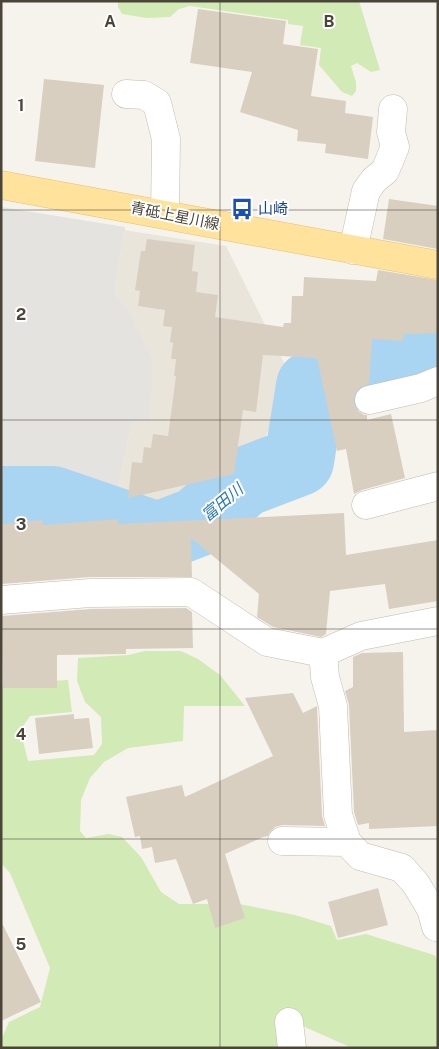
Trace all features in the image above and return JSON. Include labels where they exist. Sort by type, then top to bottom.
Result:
[{"type":"main road","name":"青砥上星川線","points":[[1,184],[438,265]]},
{"type":"street","points":[[126,94],[144,94],[157,103],[166,139],[164,214]]},
{"type":"street","points":[[353,250],[366,191],[374,180],[385,171],[395,147],[391,132],[393,109]]},
{"type":"street","points":[[369,400],[421,388],[438,381]]},
{"type":"street","points":[[366,505],[438,486]]},
{"type":"street","points":[[1,600],[90,593],[191,592],[267,642],[323,653],[361,636],[438,621]]},
{"type":"street","points":[[323,653],[325,677],[333,706],[338,815],[347,842],[360,856],[402,868],[416,884],[431,909],[436,927]]},
{"type":"street","points":[[282,841],[347,842]]},
{"type":"shaded area","points":[[1,207],[125,227],[115,289],[118,297],[131,314],[153,360],[150,419],[132,422],[116,497],[98,489],[66,486],[1,486]]},
{"type":"shaded area","points":[[124,230],[226,246],[294,383],[258,450],[234,463],[218,481],[196,514],[185,521],[168,526],[146,518],[116,497],[132,422],[153,361],[131,314],[118,297],[115,289]]},
{"type":"green space","points":[[118,1],[359,1],[380,70],[371,72],[357,63],[351,66],[356,82],[356,91],[352,96],[342,92],[319,65],[321,48],[300,45],[303,26],[288,24],[288,20],[190,6],[179,9],[170,17],[147,18],[122,14],[118,7]]},
{"type":"green space","points":[[145,651],[181,651],[198,659],[220,675],[245,706],[184,706],[183,741],[128,748],[104,762],[90,778],[81,800],[80,831],[86,838],[109,834],[122,837],[141,857],[161,892],[179,904],[239,904],[295,915],[331,926],[337,940],[366,934],[434,955],[438,960],[438,1048],[352,1048],[298,1024],[275,1024],[281,1048],[1,1048],[1,1040],[9,1022],[40,1007],[50,968],[10,873],[1,863],[1,687],[6,684],[68,680],[72,712],[30,716],[23,726],[23,741],[28,761],[94,755],[102,744],[101,717],[85,702],[77,681],[78,658],[128,655]]},
{"type":"building","points":[[198,9],[286,21],[283,44],[318,49],[311,96],[346,101],[345,113],[373,117],[368,159],[325,153],[326,144],[297,141],[298,130],[240,112],[252,72],[190,63]]},
{"type":"building","points":[[44,79],[104,85],[95,168],[35,161]]},
{"type":"building","points":[[389,199],[438,206],[438,249],[383,239]]},
{"type":"building","points":[[147,239],[195,245],[192,271],[198,272],[196,292],[218,295],[215,317],[283,327],[284,323],[291,323],[292,296],[303,296],[304,277],[376,281],[378,270],[438,280],[438,333],[404,334],[403,341],[372,339],[369,384],[359,388],[354,396],[357,410],[367,415],[367,420],[391,414],[405,478],[354,494],[346,449],[337,451],[317,358],[263,355],[256,412],[243,410],[234,474],[128,498],[132,462],[142,463],[144,447],[151,448],[153,434],[168,436],[176,376],[174,376],[176,359],[171,359],[173,343],[170,342],[172,327],[163,326],[165,310],[138,306],[140,291],[135,290],[141,251],[145,251]]},
{"type":"building","points":[[344,513],[346,555],[438,540],[438,601],[389,609],[385,584],[330,591],[326,634],[321,637],[273,627],[257,617],[259,594],[191,538],[192,577],[90,577],[1,584],[1,524],[43,520],[43,525],[117,519],[118,524]]},
{"type":"building","points":[[186,608],[192,612],[193,648],[126,649],[126,654],[57,655],[57,688],[3,688],[2,616],[91,609]]},
{"type":"building","points":[[403,652],[404,732],[438,730],[438,826],[369,829],[369,823],[358,825],[354,812],[349,705],[345,691],[353,687],[353,657],[362,653]]},
{"type":"building","points":[[293,693],[303,713],[317,706],[322,816],[325,826],[282,825],[275,827],[268,836],[225,854],[245,918],[215,928],[207,899],[193,904],[176,859],[155,863],[152,847],[142,849],[140,836],[135,837],[126,797],[182,785],[185,797],[273,756],[245,698]]},
{"type":"building","points":[[74,714],[74,719],[89,718],[93,748],[39,754],[35,718]]},
{"type":"building","points":[[378,888],[388,925],[338,938],[328,902]]},
{"type":"building","points":[[1,921],[41,1002],[1,1021]]},
{"type":"waterway","name":"富田川","points":[[1,501],[53,501],[158,537],[197,522],[244,482],[299,461],[311,386],[418,359],[438,350]]},
{"type":"place","name":"山崎","points":[[242,209]]}]
